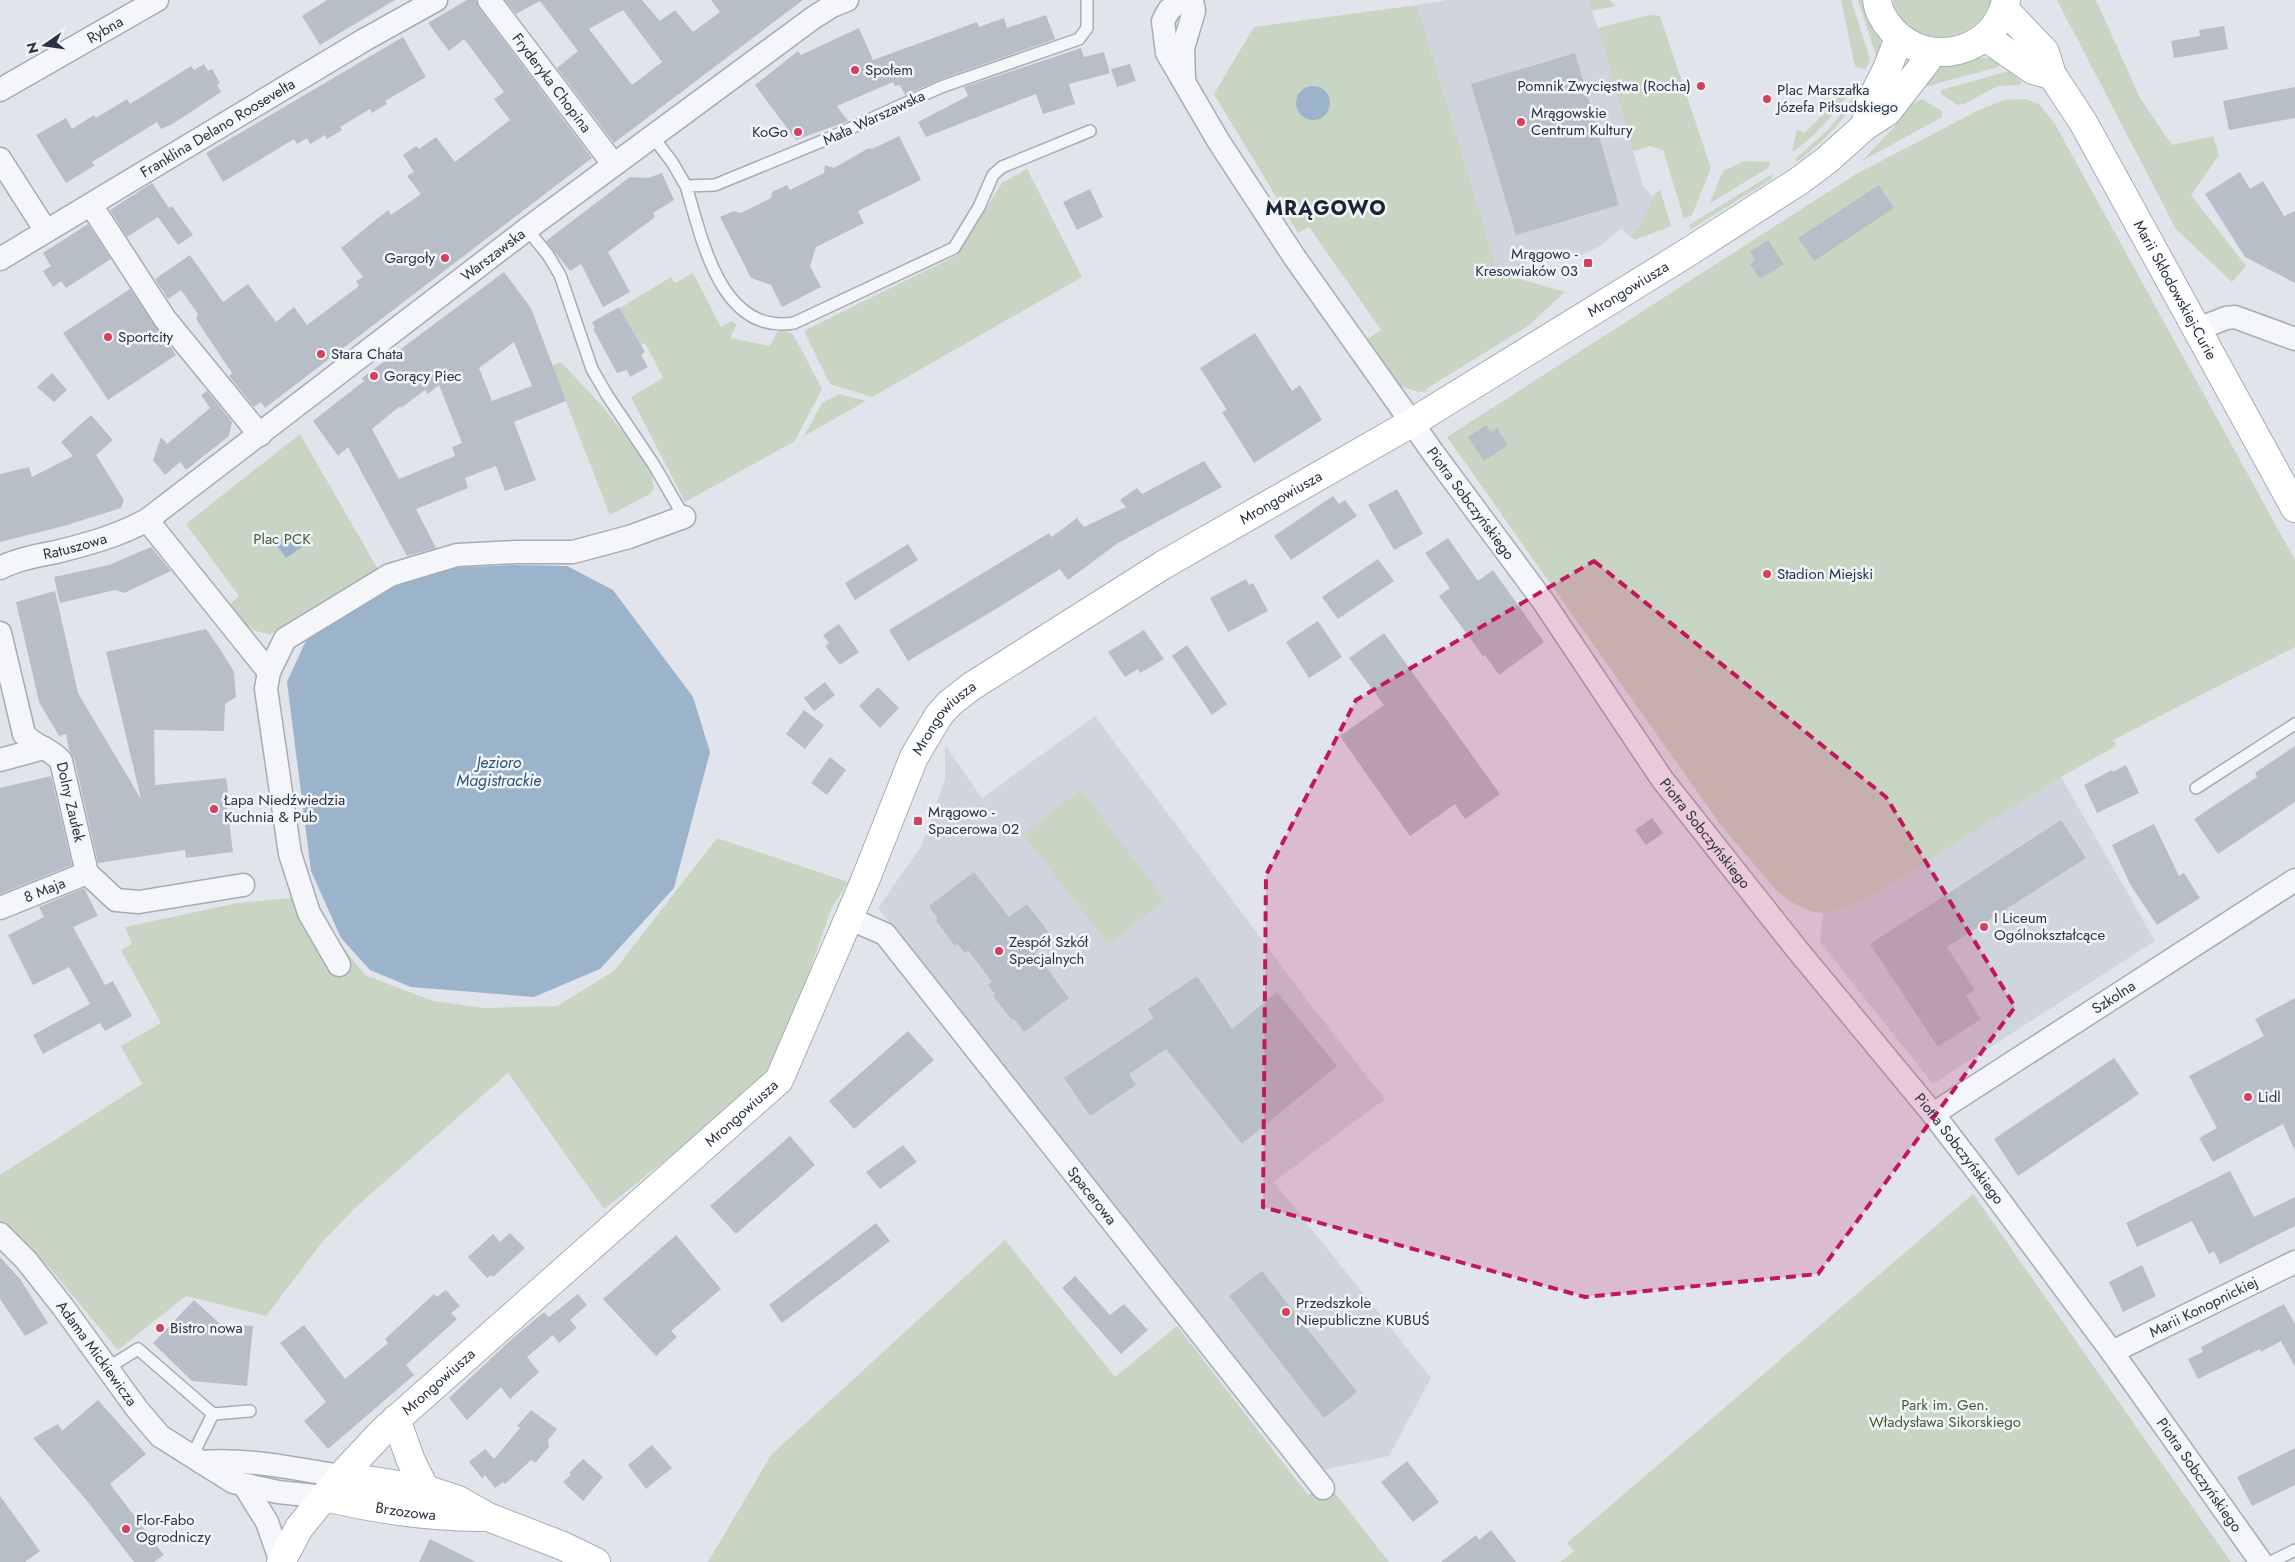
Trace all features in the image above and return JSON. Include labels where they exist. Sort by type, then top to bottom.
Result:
[{"type":"street","name":"Rybna","points":[[0,90],[157,0]]},
{"type":"street","name":"Franklina Delano Roosevelta","points":[[0,259],[364,40],[436,0]]},
{"type":"street","name":"Fryderyka Chopina","points":[[489,0],[614,165]]},
{"type":"street","name":"Warszawska","points":[[147,520],[527,229],[813,18],[832,6],[847,0]]},
{"type":"street","name":"Piotra Sobczyńskiego","points":[[1181,0],[1169,10],[1163,21],[1167,53],[1218,142],[1270,220],[1542,601],[1662,779],[1933,1114],[2112,1352],[2261,1562]]},
{"type":"street","name":"Piotra Sobczyńskiego","points":[[1184,80],[1184,48],[1194,11],[1192,0]]},
{"type":"street","points":[[1877,0],[1886,23],[1899,38],[1914,47],[1930,52],[1950,53],[1969,47],[1985,37],[1996,24],[2005,5]]},
{"type":"street","name":"Marii Skłodowskiej-Curie","points":[[2005,5],[2045,52],[2052,75],[2083,122],[2295,508]]},
{"type":"street","points":[[1985,37],[2033,70],[2052,75]]},
{"type":"street","points":[[1865,126],[1872,99],[1887,69],[1899,38]]},
{"type":"street","name":"Mrongowiusza","points":[[281,1562],[299,1528],[369,1445],[778,1080],[848,918],[914,757],[924,737],[950,703],[972,686],[1163,565],[1413,422],[1682,256],[1799,181],[1828,160],[1865,126],[1888,112],[1926,62],[1930,52]]},
{"type":"street","points":[[0,159],[46,231]]},
{"type":"street","points":[[91,205],[166,319],[260,435]]},
{"type":"street","points":[[2198,329],[2226,318],[2235,317],[2295,339]]},
{"type":"street","points":[[339,965],[309,913],[290,854],[266,689],[268,672],[285,639],[390,575],[457,555],[573,552],[629,537],[684,516]]},
{"type":"street","points":[[147,520],[268,672]]},
{"type":"street","name":"Ratuszowa","points":[[0,568],[17,561],[90,544],[124,533],[147,520]]},
{"type":"street","name":"Dolny Zaułek","points":[[0,633],[24,734],[31,742],[54,753],[61,761],[87,873]]},
{"type":"street","points":[[0,760],[44,748]]},
{"type":"street","points":[[87,873],[116,900],[139,902],[243,885]]},
{"type":"street","name":"8 Maja","points":[[0,908],[87,873]]},
{"type":"street","name":"Szkolna","points":[[1933,1114],[2295,880]]},
{"type":"street","name":"Spacerowa","points":[[848,918],[885,934],[1323,1488]]},
{"type":"street","name":"Adama Mickiewicza","points":[[0,1234],[26,1260],[63,1307],[106,1369],[160,1436],[227,1479],[244,1485],[325,1497]]},
{"type":"street","name":"Marii Konopnickiej","points":[[2112,1352],[2295,1262]]},
{"type":"street","points":[[396,1419],[425,1489]]},
{"type":"street","points":[[196,1460],[222,1460],[271,1465],[341,1476]]},
{"type":"street","name":"Brzozowa","points":[[341,1476],[425,1489],[458,1500],[488,1517],[564,1546],[596,1562]]},
{"type":"street","points":[[244,1485],[267,1522],[281,1562]]},
{"type":"street","name":"Brzozowa","points":[[325,1497],[377,1509],[455,1517],[488,1517]]},
{"type":"lane","name":"Mała Warszawska","points":[[686,186],[715,185],[827,139],[941,87],[1078,39],[1086,28],[1087,0]]},
{"type":"lane","points":[[653,137],[672,162],[686,186],[698,231],[713,268],[732,302],[754,318],[780,325],[794,323],[954,248],[979,207],[993,175],[1002,167],[1090,130]]},
{"type":"lane","points":[[527,229],[548,255],[560,275],[592,369],[607,395],[654,465],[684,516]]},
{"type":"lane","points":[[2196,788],[2295,724]]},
{"type":"lane","points":[[106,1369],[138,1350],[213,1414],[250,1411]]},
{"type":"lane","points":[[196,1460],[213,1414]]},
{"type":"lane","points":[[2270,1562],[2295,1550]]},
{"type":"highlighted area","points":[[1594,561],[1886,797],[2015,1007],[1818,1274],[1585,1297],[1263,1207],[1266,875],[1356,700]]},
{"type":"shaded area","points":[[1448,0],[1588,0],[1598,28],[1643,186],[1653,196],[1642,223],[1631,237],[1621,229],[1600,246],[1579,256],[1557,259],[1528,258],[1521,280],[1498,273],[1417,5]]},
{"type":"shaded area","points":[[1095,716],[1310,1004],[1385,1099],[1274,1182],[1431,1378],[1389,1456],[1319,1471],[878,908],[922,845],[945,779],[945,745],[982,798]]},
{"type":"shaded area","name":"I Liceum Ogólnokształcące","points":[[2061,777],[2155,941],[1933,1084],[1820,942],[1823,913],[1842,909],[1869,898]]},
{"type":"green space","points":[[1588,0],[1610,0],[1616,6],[1591,11]]},
{"type":"green space","points":[[1841,0],[1851,0],[1870,59],[1866,69],[1855,67]]},
{"type":"green space","points":[[1858,0],[1866,0],[1878,29],[1881,45],[1877,59]]},
{"type":"green space","points":[[1893,0],[1991,0],[1983,16],[1971,27],[1956,35],[1940,37],[1924,35],[1910,28],[1899,17]]},
{"type":"green space","points":[[2057,0],[2096,0],[2140,98],[2172,145],[2213,136],[2219,155],[2191,195],[2246,266],[2232,282],[2176,229]]},
{"type":"green space","points":[[1417,5],[1498,273],[1565,292],[1528,326],[1426,389],[1428,391],[1418,392],[1400,386],[1367,339],[1381,330],[1309,227],[1298,233],[1214,94],[1254,27]]},
{"type":"green space","points":[[1649,15],[1660,16],[1711,168],[1692,215],[1684,219],[1663,150],[1650,146],[1633,151],[1598,28]]},
{"type":"green space","points":[[1974,58],[1989,58],[2001,61],[1998,67],[1928,86],[1921,82],[1938,67]]},
{"type":"green space","points":[[2009,71],[2022,82],[2019,85],[1998,86],[1964,104],[1958,105],[1941,94],[1941,90]]},
{"type":"green space","points":[[1869,77],[1847,114],[1829,134],[1797,162],[1795,159],[1830,128]]},
{"type":"green space","points":[[1848,84],[1853,89],[1832,115],[1810,139],[1792,152],[1797,129],[1804,133],[1830,108]]},
{"type":"green space","points":[[1922,99],[1942,111],[1942,117],[1862,161],[1896,125],[1910,105]]},
{"type":"green space","points":[[2025,99],[2039,104],[2055,124],[2295,560],[2295,647],[2113,740],[2116,746],[2061,777],[1869,898],[1842,909],[1823,913],[1810,911],[1791,902],[1777,891],[1720,824],[1447,437],[1856,174],[1979,110],[2004,100]]},
{"type":"green space","points":[[1744,161],[1771,162],[1768,168],[1709,204],[1723,171]]},
{"type":"green space","points":[[1027,169],[1082,277],[872,397],[830,384],[804,331],[957,255],[1002,183]]},
{"type":"green space","points":[[1772,174],[1772,179],[1691,229],[1689,225]]},
{"type":"green space","points":[[1660,189],[1671,226],[1635,240],[1631,237],[1642,223],[1653,196]]},
{"type":"green space","points":[[693,273],[721,327],[732,321],[736,325],[730,338],[770,346],[777,332],[783,330],[793,334],[822,389],[795,441],[685,502],[631,397],[663,378],[645,343],[641,345],[620,308],[671,277],[675,283]]},
{"type":"green space","points":[[561,362],[604,408],[644,459],[651,471],[654,489],[648,495],[610,515],[552,366]]},
{"type":"green space","points":[[839,394],[866,401],[804,436],[822,403]]},
{"type":"green space","name":"Plac PCK","points":[[300,434],[379,571],[271,634],[263,633],[246,625],[233,611],[229,605],[239,596],[186,524]]},
{"type":"green space","points":[[1081,790],[1165,900],[1108,944],[1023,834]]},
{"type":"green space","points":[[717,838],[848,882],[832,907],[773,1075],[604,1209],[508,1073],[356,1207],[323,1241],[266,1316],[186,1296],[118,1350],[48,1266],[0,1221],[0,1175],[142,1084],[121,1046],[161,1023],[121,950],[132,944],[125,927],[238,903],[313,894],[327,927],[365,975],[433,1001],[485,1008],[557,1006],[614,971]]},
{"type":"green space","name":"Park im. Gen. Władysława Sikorskiego","points":[[1973,1194],[2231,1562],[1560,1562],[1574,1551],[1567,1543]]},
{"type":"green space","points":[[1005,1240],[1115,1377],[1177,1326],[1308,1495],[1325,1480],[1389,1562],[708,1562],[771,1455]]},
{"type":"water","points":[[1313,86],[1325,91],[1330,103],[1325,115],[1313,120],[1301,115],[1296,103],[1301,91]]},
{"type":"water","points":[[291,531],[302,547],[286,558],[275,543]]},
{"type":"water","name":"Jezioro Magistrackie","points":[[514,565],[567,566],[613,590],[693,697],[710,752],[674,888],[600,969],[534,997],[411,987],[370,970],[341,938],[311,871],[287,682],[308,636],[375,594],[445,568]]},
{"type":"building","points":[[327,0],[395,0],[320,45],[302,16]]},
{"type":"building","points":[[467,0],[476,0],[479,8],[592,158],[265,408],[261,402],[254,407],[229,376],[232,373],[196,319],[198,314],[181,290],[168,299],[155,279],[190,255],[223,302],[248,284],[276,322],[294,307],[307,325],[359,286],[356,281],[363,277],[341,248],[388,210],[391,215],[421,194],[407,176],[414,172],[403,155],[416,146],[419,149],[436,137],[455,162],[510,120],[494,99],[504,92],[464,39],[449,51],[428,23]]},
{"type":"building","points":[[505,0],[642,0],[660,21],[675,10],[693,32],[720,12],[711,0],[803,0],[614,143],[557,68],[578,51],[540,1],[516,14]],"holes":[[[623,10],[662,62],[632,85],[589,29]]]},
{"type":"building","points":[[1046,15],[1055,39],[939,80],[905,95],[900,85],[895,86],[893,82],[837,106],[848,121],[796,140],[755,85],[798,51],[801,55],[859,28],[873,60],[977,22],[979,27],[1004,18],[1007,28]]},
{"type":"building","points":[[2224,26],[2228,49],[2174,58],[2171,41],[2200,36],[2199,30]]},
{"type":"building","points":[[403,37],[426,77],[385,101],[387,104],[372,113],[370,109],[340,127],[342,130],[327,139],[325,135],[310,144],[307,138],[297,144],[294,139],[223,182],[206,153]]},
{"type":"building","points":[[1081,48],[1084,57],[1104,52],[1110,73],[1069,84],[1075,104],[1043,114],[1036,94],[926,137],[918,122],[968,96],[964,87]]},
{"type":"building","points":[[1575,53],[1619,205],[1516,235],[1471,84]]},
{"type":"building","points":[[204,64],[208,71],[212,69],[220,83],[217,85],[221,92],[171,125],[161,129],[157,122],[92,162],[95,165],[66,183],[36,135],[66,118],[72,129],[94,115],[96,118],[127,99],[130,104],[191,66],[194,70]]},
{"type":"building","points":[[1130,64],[1136,81],[1117,87],[1111,69]]},
{"type":"building","points":[[2295,87],[2295,118],[2229,130],[2223,101]]},
{"type":"building","points":[[899,136],[921,180],[858,211],[864,223],[816,247],[810,266],[821,287],[782,307],[771,285],[751,278],[720,217],[734,211],[741,213],[771,198],[772,192],[787,185],[790,190],[824,173],[825,165],[834,168],[869,148],[872,149]]},
{"type":"building","points":[[2240,172],[2250,189],[2263,181],[2284,216],[2295,211],[2295,283],[2245,257],[2205,194]]},
{"type":"building","points":[[662,173],[674,200],[653,213],[655,217],[608,252],[630,292],[603,307],[581,264],[570,271],[546,241],[630,177],[648,178]]},
{"type":"building","points":[[152,183],[169,208],[172,206],[193,235],[178,245],[158,217],[127,237],[110,210]]},
{"type":"building","points":[[1879,185],[1894,208],[1814,261],[1798,238]]},
{"type":"building","points":[[1090,189],[1103,217],[1077,230],[1063,202]]},
{"type":"building","points":[[88,224],[111,259],[66,288],[61,281],[53,287],[43,271],[51,266],[43,253]]},
{"type":"building","points":[[1768,240],[1784,264],[1760,279],[1750,264],[1755,260],[1750,252]]},
{"type":"building","points":[[504,272],[531,308],[566,401],[514,422],[536,480],[505,491],[496,466],[465,478],[468,488],[416,509],[436,548],[407,556],[348,447],[338,456],[313,421],[364,381],[362,378]],"holes":[[[514,342],[532,386],[492,401],[479,368]],[[439,385],[462,443],[452,447],[455,456],[399,479],[372,429],[400,406],[401,408],[425,390],[428,394]]]},
{"type":"building","points":[[130,289],[176,355],[108,400],[63,333]]},
{"type":"building","points":[[619,307],[645,352],[641,355],[648,367],[630,377],[627,370],[617,373],[593,329],[595,328],[592,322]]},
{"type":"building","points":[[1255,333],[1292,391],[1300,385],[1322,420],[1254,463],[1222,412],[1227,410],[1200,368]]},
{"type":"building","points":[[52,373],[67,390],[54,402],[37,387]]},
{"type":"building","points":[[207,391],[232,422],[229,436],[186,470],[180,462],[165,475],[153,460],[161,437],[167,444],[210,408],[201,395]]},
{"type":"building","points":[[91,415],[113,440],[96,455],[124,500],[121,508],[64,526],[0,542],[0,474],[29,467],[32,477],[73,456],[61,442]]},
{"type":"building","points":[[1486,425],[1491,432],[1497,428],[1508,445],[1484,461],[1468,437]]},
{"type":"building","points":[[1204,461],[1222,487],[1118,543],[1068,580],[1060,569],[908,661],[889,630],[1049,533],[1052,537],[1077,518],[1084,527],[1126,507],[1120,500],[1137,488],[1142,494]]},
{"type":"building","points":[[1397,489],[1423,534],[1394,550],[1368,505]]},
{"type":"building","points":[[1333,496],[1339,504],[1345,500],[1357,516],[1291,560],[1274,536]]},
{"type":"building","points":[[1448,538],[1478,581],[1493,570],[1544,642],[1499,675],[1439,596],[1450,588],[1425,553]]},
{"type":"building","points":[[908,544],[918,560],[855,600],[845,583]]},
{"type":"building","points":[[151,547],[171,571],[124,593],[115,590],[60,603],[54,577],[109,565]]},
{"type":"building","points":[[1378,559],[1394,581],[1338,619],[1322,597]]},
{"type":"building","points":[[1246,579],[1249,585],[1253,583],[1268,611],[1228,632],[1210,598]]},
{"type":"building","points":[[55,591],[78,693],[141,799],[106,652],[206,629],[220,649],[234,672],[236,697],[225,704],[224,731],[154,730],[155,785],[226,778],[230,805],[227,806],[233,852],[186,858],[185,850],[98,863],[74,758],[69,750],[66,734],[59,736],[39,702],[16,602]]},
{"type":"building","points":[[1318,621],[1342,657],[1309,678],[1286,642]]},
{"type":"building","points":[[839,624],[859,652],[840,665],[825,646],[829,643],[823,635]]},
{"type":"building","points":[[1144,630],[1164,659],[1140,673],[1138,669],[1125,677],[1108,652]]},
{"type":"building","points":[[1384,633],[1500,794],[1465,819],[1455,804],[1410,836],[1340,736],[1384,705],[1349,658]]},
{"type":"building","points":[[1187,645],[1227,704],[1212,715],[1172,656]]},
{"type":"building","points":[[825,682],[835,695],[814,711],[804,698]]},
{"type":"building","points":[[878,687],[899,708],[880,728],[859,706]]},
{"type":"building","points":[[804,710],[824,725],[805,749],[786,734]]},
{"type":"building","points":[[2295,746],[2295,802],[2218,854],[2194,819],[2257,777],[2255,773]]},
{"type":"building","points":[[830,757],[846,770],[827,795],[811,783]]},
{"type":"building","points":[[2126,765],[2139,793],[2097,813],[2084,785],[2112,770],[2113,772]]},
{"type":"building","points":[[51,776],[72,865],[0,894],[0,788]]},
{"type":"building","points":[[1652,818],[1663,833],[1646,845],[1635,830]]},
{"type":"building","points":[[2061,820],[2086,858],[1947,947],[1975,990],[1966,996],[1981,1019],[1938,1047],[1870,944]]},
{"type":"building","points":[[2154,824],[2179,876],[2184,873],[2200,898],[2157,925],[2130,884],[2112,845]]},
{"type":"building","points":[[974,872],[1009,917],[1027,904],[1053,938],[1035,952],[1069,998],[1024,1032],[993,996],[995,994],[988,985],[992,982],[968,950],[965,953],[957,944],[955,946],[936,921],[938,919],[929,906]]},
{"type":"building","points":[[84,888],[98,916],[73,927],[105,985],[113,981],[132,1016],[105,1031],[100,1023],[43,1054],[33,1035],[90,1004],[69,967],[33,985],[8,935],[44,917],[39,907]]},
{"type":"building","points":[[1197,976],[1232,1029],[1277,992],[1337,1066],[1242,1144],[1166,1049],[1129,1074],[1136,1085],[1090,1116],[1064,1078],[1154,1018],[1148,1009]]},
{"type":"building","name":"Lidl","points":[[2295,998],[2295,1151],[2283,1124],[2213,1162],[2199,1138],[2217,1128],[2189,1076],[2264,1036],[2255,1019]]},
{"type":"building","points":[[908,1031],[934,1060],[854,1129],[829,1101]]},
{"type":"building","points":[[2114,1058],[2139,1094],[2018,1176],[1994,1139]]},
{"type":"building","points":[[790,1136],[815,1165],[736,1234],[710,1206]]},
{"type":"building","points":[[903,1145],[917,1162],[880,1189],[866,1172]]},
{"type":"building","points":[[2230,1171],[2254,1217],[2295,1197],[2295,1226],[2220,1264],[2214,1251],[2209,1254],[2192,1221],[2137,1247],[2126,1223]]},
{"type":"building","points":[[876,1223],[890,1241],[782,1323],[769,1305]]},
{"type":"building","points":[[510,1233],[525,1248],[493,1277],[491,1275],[487,1278],[468,1257],[493,1234],[500,1242]]},
{"type":"building","points":[[676,1235],[721,1289],[671,1331],[677,1337],[656,1356],[603,1299]]},
{"type":"building","points":[[0,1257],[20,1279],[48,1323],[25,1336],[0,1299]]},
{"type":"building","points":[[2142,1265],[2156,1296],[2123,1312],[2109,1282]]},
{"type":"building","points":[[1262,1271],[1357,1392],[1324,1418],[1229,1296]]},
{"type":"building","points":[[1075,1276],[1110,1315],[1124,1304],[1148,1330],[1121,1354],[1062,1288]]},
{"type":"building","points":[[446,1290],[460,1306],[451,1313],[457,1319],[406,1365],[414,1375],[328,1449],[304,1421],[326,1402],[280,1343],[304,1325],[345,1379],[388,1343],[385,1339],[434,1294],[437,1297]]},
{"type":"building","points":[[578,1294],[587,1305],[570,1320],[577,1328],[559,1343],[553,1335],[527,1357],[539,1372],[510,1399],[501,1387],[467,1420],[449,1398],[513,1338],[544,1312],[549,1317]]},
{"type":"building","points":[[194,1300],[219,1323],[253,1326],[247,1386],[192,1381],[153,1343]]},
{"type":"building","points":[[2284,1304],[2295,1324],[2295,1367],[2281,1341],[2261,1352],[2260,1349],[2198,1379],[2188,1359],[2203,1352],[2201,1347]]},
{"type":"building","points":[[98,1400],[146,1454],[110,1484],[164,1555],[154,1562],[134,1562],[88,1502],[33,1438],[58,1424],[62,1431]]},
{"type":"building","points":[[531,1410],[557,1429],[548,1440],[549,1447],[535,1463],[531,1460],[505,1484],[503,1482],[495,1488],[485,1475],[482,1478],[469,1462],[485,1449],[494,1459],[520,1428],[517,1426]]},
{"type":"building","points":[[652,1445],[672,1468],[646,1489],[628,1465]]},
{"type":"building","points":[[2295,1448],[2295,1485],[2252,1506],[2237,1477]]},
{"type":"building","points":[[583,1459],[603,1477],[583,1501],[563,1482]]},
{"type":"building","points":[[1407,1461],[1439,1502],[1413,1522],[1381,1482]]},
{"type":"building","points":[[0,1496],[40,1551],[25,1562],[0,1562]]},
{"type":"building","points":[[1491,1530],[1516,1562],[1441,1562],[1476,1535],[1479,1540]]},
{"type":"building","points":[[430,1539],[476,1562],[419,1562]]},
{"type":"place","name":"Społem","points":[[855,70]]},
{"type":"place","name":"Pomnik Zwycięstwa (Rocha)","points":[[1701,86]]},
{"type":"place","name":"Plac Marszałka Józefa Piłsudskiego","points":[[1767,99]]},
{"type":"place","name":"Mrągowskie Centrum Kultury","points":[[1521,122]]},
{"type":"place","name":"KoGo","points":[[798,132]]},
{"type":"place","name":"Gargoły","points":[[445,258]]},
{"type":"place","name":"Mrągowo - Kresowiaków 03","points":[[1588,263]]},
{"type":"place","name":"Sportcity","points":[[108,337]]},
{"type":"place","name":"Stara Chata","points":[[321,354]]},
{"type":"place","name":"Gorący Piec","points":[[374,376]]},
{"type":"place","name":"Stadion Miejski","points":[[1767,574]]},
{"type":"place","name":"Łapa Niedźwiedzia Kuchnia & Pub","points":[[214,809]]},
{"type":"place","name":"Mrągowo - Spacerowa 02","points":[[918,821]]},
{"type":"place","name":"I Liceum Ogólnokształcące","points":[[1984,927]]},
{"type":"place","name":"Zespół Szkół Specjalnych","points":[[999,951]]},
{"type":"place","name":"Lidl","points":[[2248,1097]]},
{"type":"place","name":"Przedszkole Niepubliczne KUBUŚ","points":[[1286,1312]]},
{"type":"place","name":"Bistro nowa","points":[[160,1328]]},
{"type":"place","name":"Flor-Fabo Ogrodniczy","points":[[126,1529]]},
{"type":"district","name":"MRĄGOWO","points":[[1326,208]]}]
